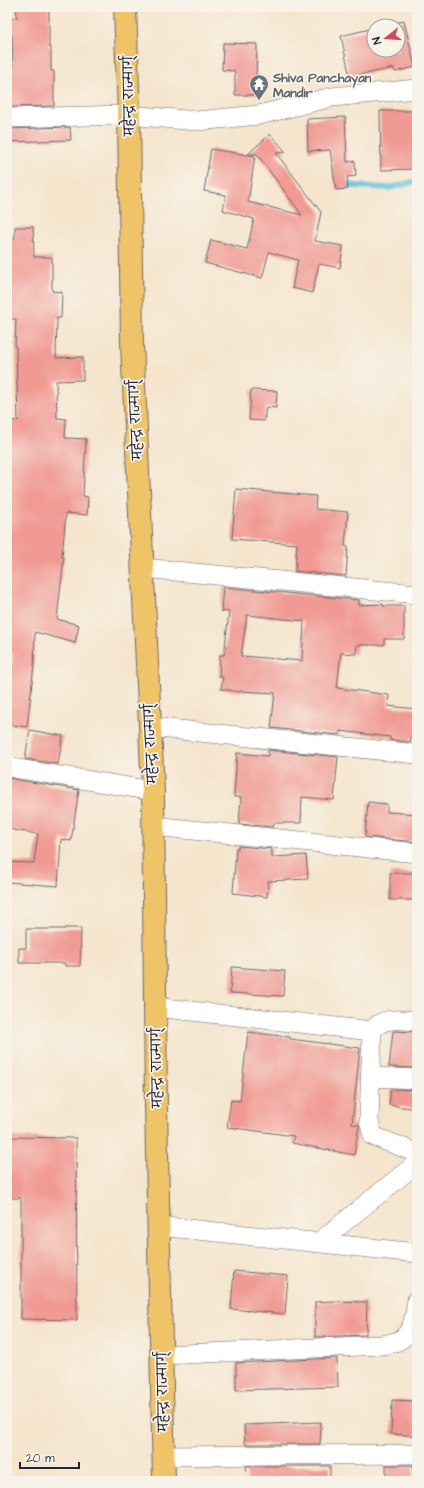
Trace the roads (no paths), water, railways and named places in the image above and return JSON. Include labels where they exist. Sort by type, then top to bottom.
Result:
[{"type":"highway","name":"महेन्द्र राज्मार्ग्","points":[[126,7],[132,343],[153,792],[155,1007],[164,1481]]},
{"type":"street","points":[[7,118],[129,114],[197,121],[260,116],[332,97],[417,89]]},
{"type":"street","points":[[142,568],[417,594]]},
{"type":"street","points":[[149,726],[417,754]]},
{"type":"street","points":[[7,767],[153,792]]},
{"type":"street","points":[[153,826],[417,853]]},
{"type":"street","points":[[155,1007],[372,1031]]},
{"type":"street","points":[[318,1243],[416,1153],[373,1136],[369,1121],[372,1031],[376,1025],[382,1022],[393,1020],[417,1021]]},
{"type":"street","points":[[370,1077],[417,1079]]},
{"type":"street","points":[[159,1226],[417,1254]]},
{"type":"street","points":[[162,1355],[382,1345],[398,1341],[407,1334],[413,1322],[417,1299]]},
{"type":"street","points":[[164,1456],[417,1454]]},
{"type":"waterway","points":[[342,185],[389,188],[417,181]]},
{"type":"place","name":"Shiva Panchayan Mandir","points":[[259,101]]}]
